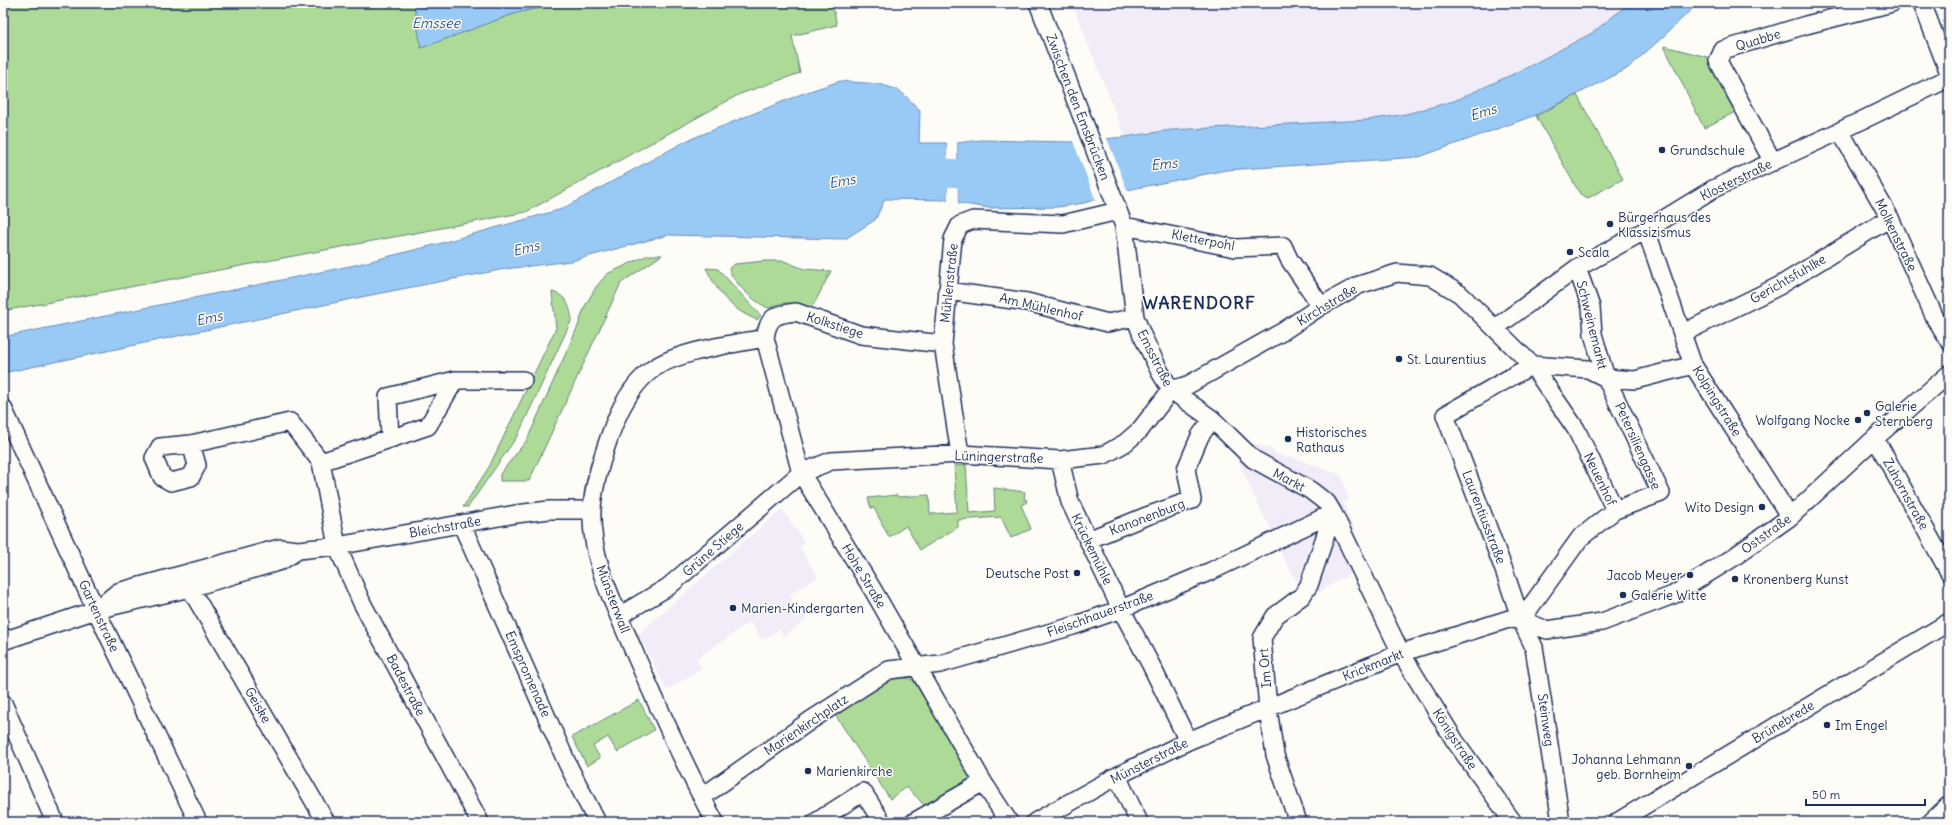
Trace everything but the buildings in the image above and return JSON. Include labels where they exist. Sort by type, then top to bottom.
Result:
[{"type":"street","name":"Zwischen den Emsbrücken","points":[[1038,3],[1118,212]]},
{"type":"street","name":"Quabbe","points":[[1773,162],[1718,61],[1723,50],[1806,25],[1892,3]]},
{"type":"street","points":[[1922,3],[1949,74]]},
{"type":"street","name":"Klosterstraße","points":[[1495,328],[1577,268],[1646,230],[1713,189],[1840,131],[1949,78]]},
{"type":"street","name":"Molkenstraße","points":[[1840,131],[1890,218],[1936,320],[1949,341]]},
{"type":"street","name":"Mühlenstraße","points":[[960,454],[943,344],[947,291],[953,239],[956,231],[964,222],[973,220],[1063,224],[1118,212]]},
{"type":"street","name":"Kletterpohl","points":[[1118,212],[1156,231],[1235,248],[1283,246],[1289,259],[1321,306]]},
{"type":"street","name":"Emsstraße","points":[[1118,212],[1135,318],[1145,341],[1171,390],[1212,419],[1242,449]]},
{"type":"street","name":"Gerichtsfuhlke","points":[[1683,333],[1779,286],[1890,218]]},
{"type":"street","name":"Kolpingstraße","points":[[1646,230],[1693,365],[1790,517]]},
{"type":"street","name":"Schweinemarkt","points":[[1577,268],[1591,307],[1593,334],[1606,378]]},
{"type":"street","name":"Kirchstraße","points":[[1171,390],[1188,385],[1282,332],[1321,306],[1359,285],[1397,273],[1430,276],[1460,294],[1532,365]]},
{"type":"street","name":"Am Mühlenhof","points":[[947,291],[1027,302],[1108,323],[1135,318]]},
{"type":"street","name":"Kolkstiege","points":[[765,338],[767,325],[775,317],[786,313],[796,312],[860,335],[943,344]]},
{"type":"street","name":"Hohe Straße","points":[[765,338],[802,473],[869,584],[983,782],[1009,822]]},
{"type":"street","name":"Münsterwall","points":[[715,822],[663,720],[604,582],[596,553],[592,510],[597,479],[612,428],[632,391],[650,371],[664,362],[680,357],[712,348],[765,338]]},
{"type":"street","name":"Schweinemarkt","points":[[1532,365],[1588,369],[1606,378]]},
{"type":"street","name":"Laurentiusstraße","points":[[1521,620],[1504,570],[1445,415],[1532,365]]},
{"type":"street","name":"Neuenhof","points":[[1521,620],[1580,538],[1615,510],[1576,429],[1532,365]]},
{"type":"street","points":[[1606,378],[1634,380],[1693,365]]},
{"type":"street","name":"Oststraße","points":[[1521,620],[1547,630],[1602,622],[1673,595],[1731,559],[1790,517],[1875,438],[1949,374]]},
{"type":"street","name":"Petersiliengasse","points":[[1606,378],[1661,493],[1615,510]]},
{"type":"street","points":[[191,444],[290,422],[321,462],[428,426],[455,380]]},
{"type":"street","points":[[390,439],[388,397],[455,380],[523,380]]},
{"type":"street","name":"Lüningerstraße","points":[[802,473],[831,461],[960,454],[1060,460],[1104,455],[1125,443],[1140,430],[1171,390]]},
{"type":"street","name":"Gartenstraße","points":[[3,408],[96,610],[198,822]]},
{"type":"street","name":"Kanonenburg","points":[[1088,540],[1144,517],[1192,500],[1186,469],[1200,436],[1212,419]]},
{"type":"street","name":"Zuhornstraße","points":[[1875,438],[1949,572]]},
{"type":"street","name":"Markt","points":[[1242,449],[1253,460],[1310,490],[1326,504],[1333,513],[1360,568]]},
{"type":"street","name":"Krückemühle","points":[[1060,460],[1070,502],[1120,609],[1151,665],[1188,741]]},
{"type":"street","name":"Badestraße","points":[[321,462],[337,546],[362,603],[480,822]]},
{"type":"street","name":"Grüne Stiege","points":[[619,616],[668,587],[802,473]]},
{"type":"street","name":"Bleichstraße","points":[[96,610],[118,592],[280,548],[298,550],[337,546],[462,525],[516,514],[549,510],[592,510]]},
{"type":"street","name":"Fleischhauerstraße","points":[[916,666],[940,664],[1073,626],[1120,609],[1211,571],[1276,538],[1333,513]]},
{"type":"street","name":"Im Ort","points":[[1298,822],[1275,755],[1268,709],[1262,638],[1276,616],[1302,596],[1309,585],[1333,513]]},
{"type":"street","name":"Emspromenade","points":[[462,525],[568,765],[597,822]]},
{"type":"street","name":"Bleichstraße","points":[[3,641],[96,610],[190,588],[281,561],[298,550]]},
{"type":"street","name":"Königstraße","points":[[1360,568],[1401,653],[1455,741],[1513,822]]},
{"type":"street","name":"Geiske","points":[[190,588],[326,822]]},
{"type":"street","name":"Krickmarkt","points":[[1268,709],[1401,653],[1510,619],[1521,620]]},
{"type":"street","name":"Steinweg","points":[[1521,620],[1534,647],[1561,822]]},
{"type":"street","name":"Brünebrede","points":[[1617,822],[1949,622]]},
{"type":"street","name":"Marienkirchplatz","points":[[702,797],[811,720],[889,670],[916,666]]},
{"type":"street","points":[[3,703],[55,822]]},
{"type":"street","name":"Münsterstraße","points":[[1035,822],[1120,784],[1188,741],[1268,709]]},
{"type":"street","points":[[914,822],[983,782]]},
{"type":"street","points":[[1120,784],[1139,822]]},
{"type":"street","points":[[816,822],[863,792],[882,822]]},
{"type":"street","points":[[1930,822],[1949,805]]},
{"type":"shaded area","points":[[1072,3],[1630,3],[1592,33],[1524,69],[1454,101],[1406,114],[1367,120],[1171,130],[1125,137]]},
{"type":"shaded area","points":[[1254,443],[1275,451],[1274,453],[1288,458],[1289,456],[1341,475],[1349,500],[1343,503],[1369,565],[1360,568],[1302,602],[1299,585],[1276,544],[1276,538],[1259,507],[1235,453]]},
{"type":"shaded area","name":"Marien-Kindergarten","points":[[782,509],[805,543],[799,547],[818,577],[789,595],[806,620],[784,636],[779,629],[762,640],[750,622],[696,659],[702,668],[667,690],[638,634]]},
{"type":"green space","points":[[3,3],[414,3],[421,48],[516,13],[561,3],[832,3],[837,25],[792,36],[800,73],[740,94],[526,212],[3,311]]},
{"type":"green space","points":[[1664,46],[1707,57],[1737,111],[1704,128]]},
{"type":"green space","points":[[1577,95],[1623,179],[1588,198],[1580,194],[1536,116]]},
{"type":"green space","points":[[648,255],[662,255],[621,283],[529,481],[500,481],[500,474],[527,440],[578,326],[585,306],[596,287],[607,274]]},
{"type":"green space","points":[[784,261],[804,269],[831,271],[814,304],[810,307],[785,303],[769,308],[745,292],[731,274],[729,268],[735,264]]},
{"type":"green space","points":[[706,268],[718,269],[761,316],[757,320],[732,305],[720,293]]},
{"type":"green space","points":[[552,292],[564,299],[570,309],[572,319],[518,435],[468,507],[463,507],[489,467],[556,328]]},
{"type":"green space","points":[[966,465],[969,513],[995,511],[994,488],[1025,492],[1024,500],[1026,499],[1027,502],[1021,505],[1031,529],[1011,538],[1001,517],[958,520],[958,527],[920,550],[906,526],[889,537],[874,508],[871,508],[868,498],[897,495],[898,497],[929,495],[930,514],[957,512],[954,466]]},
{"type":"green space","points":[[897,676],[913,680],[974,778],[927,808],[907,787],[890,799],[834,713],[880,684]]},
{"type":"green space","points":[[639,700],[654,730],[617,752],[608,737],[593,746],[600,758],[587,766],[572,737]]},
{"type":"water","name":"Emssee","points":[[414,3],[561,3],[516,13],[421,48]]},
{"type":"water","points":[[1630,3],[1698,3],[1627,69],[1536,115],[1419,157],[1226,170],[1132,189],[1084,203],[1058,207],[989,208],[958,203],[957,143],[981,140],[1069,142],[1125,137],[1171,130],[1367,120],[1406,114],[1454,101],[1524,69],[1592,33]]},
{"type":"water","points":[[840,81],[879,84],[899,90],[920,110],[919,143],[947,143],[948,200],[885,199],[875,220],[845,239],[668,235],[571,261],[505,269],[371,295],[3,373],[3,337],[355,265],[438,244],[562,209],[686,141],[804,93]]},
{"type":"pier","points":[[1106,136],[1128,192],[1096,201],[1073,141]]},
{"type":"pier","points":[[947,143],[949,143],[950,200],[948,202]]},
{"type":"pier","points":[[955,143],[957,143],[958,205],[956,203]]},
{"type":"waterway","name":"Ems","points":[[910,170],[996,176]]},
{"type":"place","name":"Grundschule","points":[[1662,150]]},
{"type":"place","name":"Bürgerhaus des Klassizismus","points":[[1610,224]]},
{"type":"place","name":"Scala","points":[[1570,252]]},
{"type":"place","name":"St. Laurentius","points":[[1399,359]]},
{"type":"place","name":"Galerie Sternberg","points":[[1867,413]]},
{"type":"place","name":"Wolfgang Nocke","points":[[1858,420]]},
{"type":"place","name":"Historisches Rathaus","points":[[1288,439]]},
{"type":"place","name":"Wito Design","points":[[1762,507]]},
{"type":"place","name":"Deutsche Post","points":[[1077,573]]},
{"type":"place","name":"Jacob Meyer","points":[[1690,575]]},
{"type":"place","name":"Kronenberg Kunst","points":[[1735,579]]},
{"type":"place","name":"Galerie Witte","points":[[1623,595]]},
{"type":"place","name":"Marien-Kindergarten","points":[[733,608]]},
{"type":"place","name":"Im Engel","points":[[1827,725]]},
{"type":"place","name":"Johanna Lehmann geb. Bornheim","points":[[1689,766]]},
{"type":"place","name":"Marienkirche","points":[[808,771]]},
{"type":"district","name":"WARENDORF","points":[[1199,303]]}]
